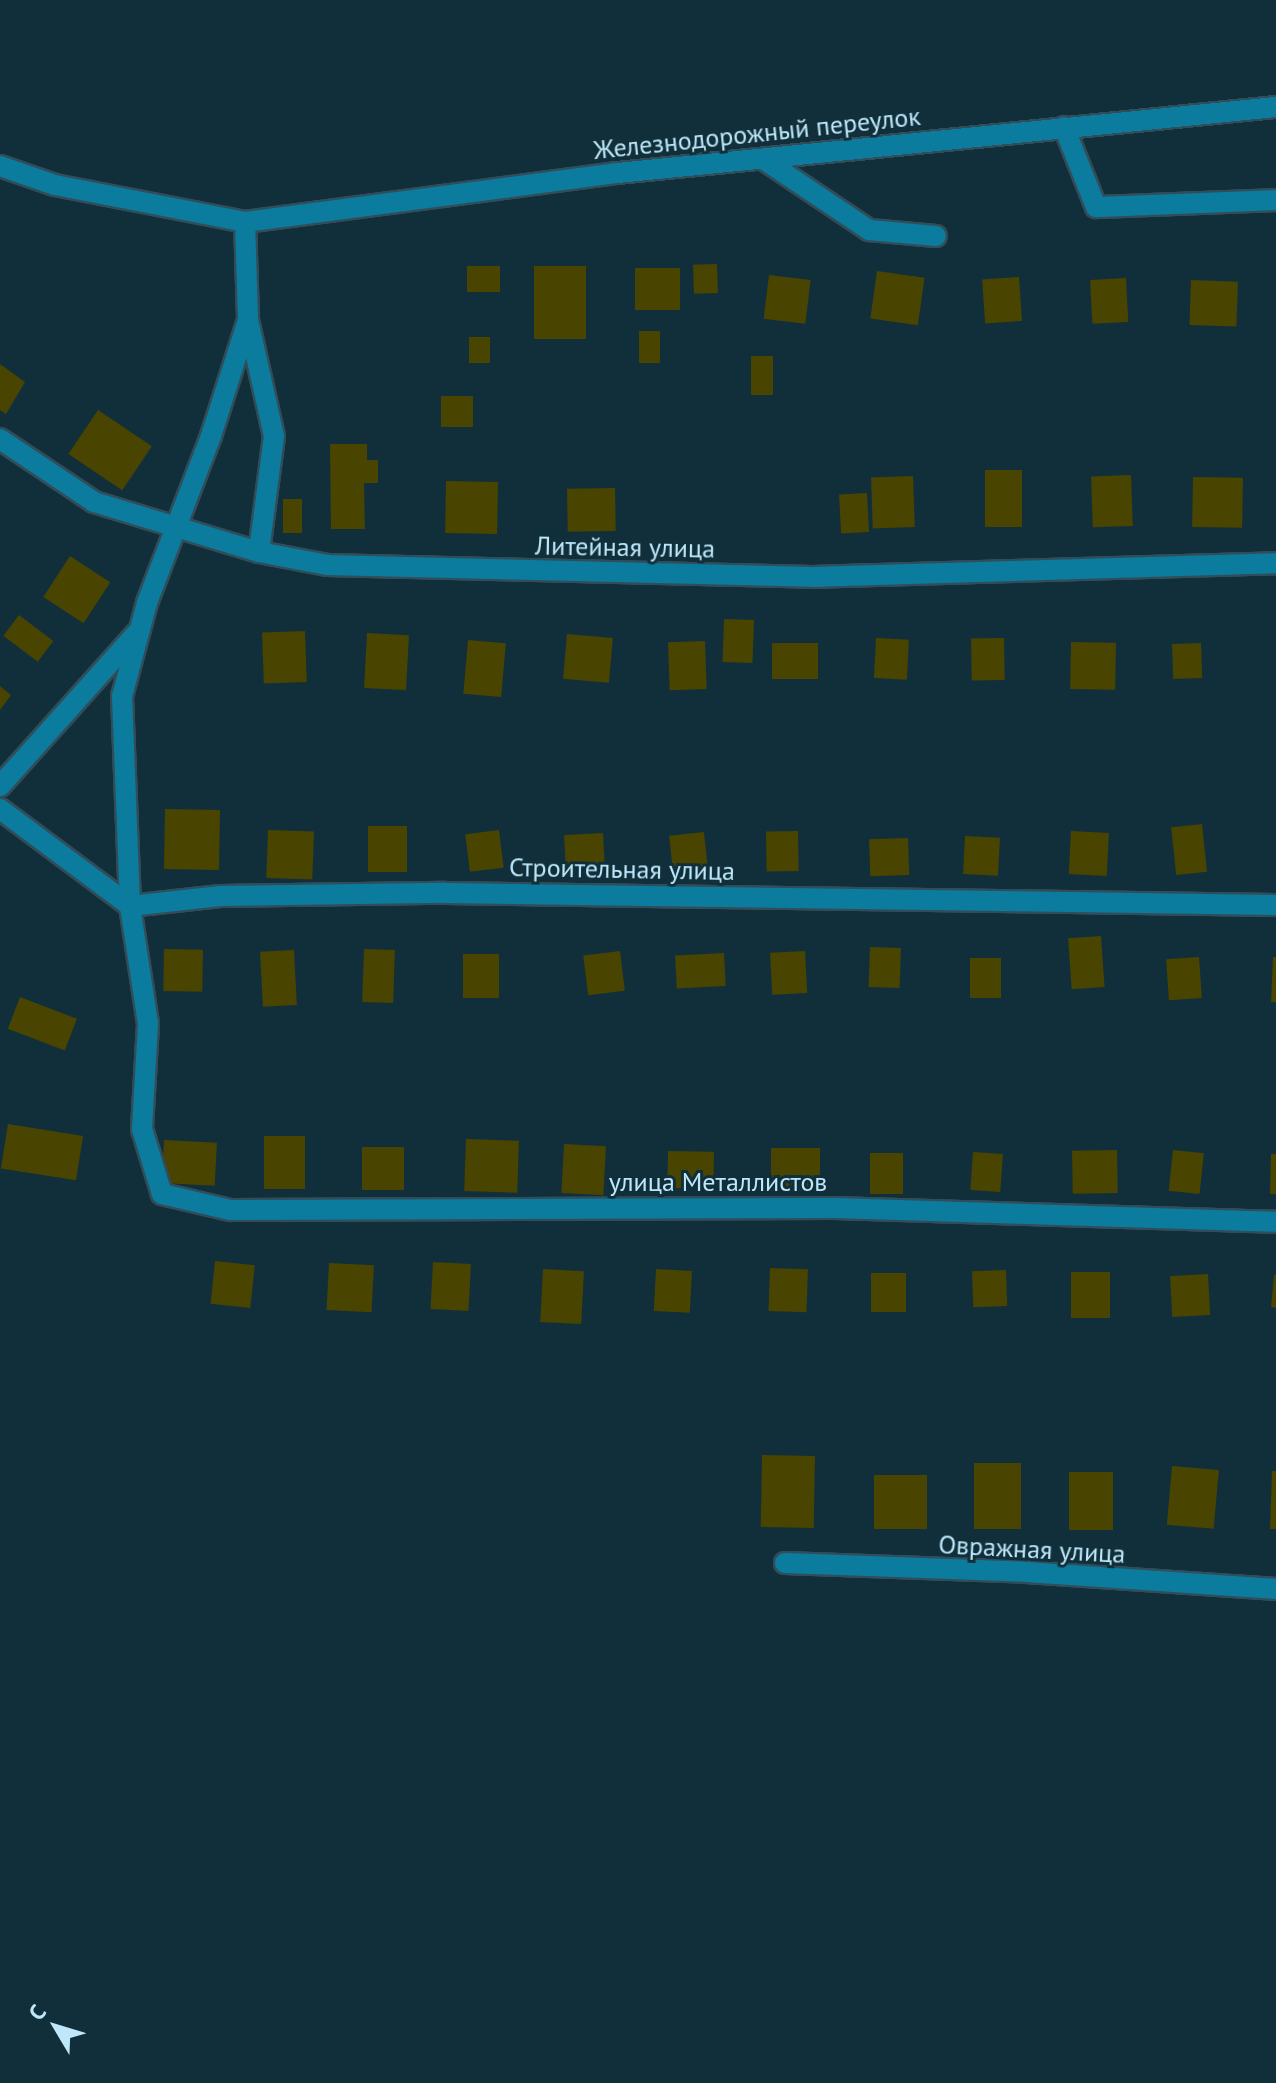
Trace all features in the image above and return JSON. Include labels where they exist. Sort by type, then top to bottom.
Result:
[{"type":"street","name":"Железнодорожный переулок","points":[[0,166],[55,185],[245,222],[763,159],[1276,107]]},
{"type":"street","points":[[1064,127],[1096,207],[1276,200]]},
{"type":"street","points":[[763,159],[869,230],[936,236]]},
{"type":"street","points":[[245,222],[248,320],[274,436],[259,552]]},
{"type":"street","points":[[130,906],[122,696],[139,630],[248,320]]},
{"type":"street","name":"Литейная улица","points":[[0,439],[94,502],[259,552],[327,565],[813,577],[1276,563]]},
{"type":"street","points":[[0,786],[139,630]]},
{"type":"street","points":[[0,809],[130,906]]},
{"type":"street","name":"Строительная улица","points":[[130,906],[220,896],[445,893],[1276,905]]},
{"type":"street","name":"улица Металлистов","points":[[130,906],[148,1024],[142,1129],[162,1194],[230,1210],[835,1208],[1276,1222]]},
{"type":"street","name":"Овражная улица","points":[[785,1563],[1026,1572],[1276,1589]]},
{"type":"building","points":[[717,264],[718,293],[694,294],[693,265]]},
{"type":"building","points":[[467,266],[500,266],[500,292],[467,292]]},
{"type":"building","points":[[534,266],[586,266],[586,339],[534,339]]},
{"type":"building","points":[[635,268],[680,268],[680,310],[635,310]]},
{"type":"building","points":[[877,271],[925,278],[918,325],[870,319]]},
{"type":"building","points":[[769,275],[811,280],[805,324],[764,319]]},
{"type":"building","points":[[1019,277],[1022,321],[985,323],[982,280]]},
{"type":"building","points":[[1126,278],[1128,322],[1092,324],[1090,280]]},
{"type":"building","points":[[1191,280],[1238,282],[1236,327],[1189,325]]},
{"type":"building","points":[[639,331],[660,331],[660,363],[639,363]]},
{"type":"building","points":[[469,337],[490,337],[490,363],[469,363]]},
{"type":"building","points":[[751,356],[773,356],[773,395],[751,395]]},
{"type":"building","points":[[0,364],[25,382],[6,414],[0,410]]},
{"type":"building","points":[[441,396],[473,396],[473,427],[441,427]]},
{"type":"building","points":[[98,410],[152,446],[122,490],[68,454]]},
{"type":"building","points":[[330,444],[367,444],[367,460],[378,460],[378,483],[364,483],[365,529],[331,529]]},
{"type":"building","points":[[985,470],[1022,470],[1022,527],[985,527]]},
{"type":"building","points":[[1131,475],[1133,526],[1093,527],[1091,476]]},
{"type":"building","points":[[913,476],[915,527],[873,528],[871,477]]},
{"type":"building","points":[[1193,477],[1243,478],[1242,528],[1192,527]]},
{"type":"building","points":[[446,481],[498,482],[497,534],[445,533]]},
{"type":"building","points":[[615,488],[616,531],[568,532],[567,489]]},
{"type":"building","points":[[867,493],[869,532],[841,533],[839,494]]},
{"type":"building","points":[[283,499],[302,499],[302,533],[283,533]]},
{"type":"building","points":[[70,556],[110,582],[84,623],[43,597]]},
{"type":"building","points":[[19,615],[53,641],[38,662],[3,636]]},
{"type":"building","points":[[724,619],[754,620],[752,663],[722,662]]},
{"type":"building","points":[[305,631],[307,682],[264,683],[262,633]]},
{"type":"building","points":[[367,633],[409,635],[406,690],[364,688]]},
{"type":"building","points":[[567,634],[613,638],[609,683],[563,679]]},
{"type":"building","points":[[876,638],[909,640],[907,680],[874,678]]},
{"type":"building","points":[[1004,638],[1005,680],[972,681],[971,639]]},
{"type":"building","points":[[468,640],[506,643],[501,697],[463,694]]},
{"type":"building","points":[[705,641],[707,689],[670,690],[668,642]]},
{"type":"building","points":[[1071,642],[1116,643],[1115,690],[1070,689]]},
{"type":"building","points":[[772,643],[818,643],[818,679],[772,679]]},
{"type":"building","points":[[1201,643],[1202,678],[1173,679],[1172,644]]},
{"type":"building","points":[[0,686],[11,695],[0,710]]},
{"type":"building","points":[[165,809],[220,810],[219,870],[164,869]]},
{"type":"building","points":[[1202,824],[1207,872],[1176,875],[1171,827]]},
{"type":"building","points":[[368,826],[407,826],[407,872],[368,872]]},
{"type":"building","points":[[268,830],[314,832],[312,880],[266,878]]},
{"type":"building","points":[[499,830],[504,868],[470,872],[465,834]]},
{"type":"building","points":[[798,831],[799,871],[767,872],[766,832]]},
{"type":"building","points":[[1071,831],[1109,833],[1107,876],[1069,874]]},
{"type":"building","points":[[704,832],[708,871],[673,874],[669,836]]},
{"type":"building","points":[[603,833],[605,871],[566,873],[564,835]]},
{"type":"building","points":[[965,836],[1000,838],[998,876],[963,874]]},
{"type":"building","points":[[908,838],[909,875],[870,876],[869,839]]},
{"type":"building","points":[[1101,936],[1105,987],[1072,989],[1068,938]]},
{"type":"building","points":[[870,947],[901,948],[900,988],[869,987]]},
{"type":"building","points":[[164,949],[203,950],[202,992],[163,991]]},
{"type":"building","points":[[364,949],[395,950],[393,1003],[362,1002]]},
{"type":"building","points":[[294,950],[297,1005],[263,1007],[260,952]]},
{"type":"building","points":[[620,951],[625,991],[588,995],[583,956]]},
{"type":"building","points":[[805,951],[807,993],[772,995],[770,953]]},
{"type":"building","points":[[724,953],[726,986],[677,989],[675,956]]},
{"type":"building","points":[[463,954],[499,954],[499,998],[463,998]]},
{"type":"building","points":[[1199,957],[1202,998],[1169,1000],[1166,959]]},
{"type":"building","points":[[1273,957],[1276,957],[1276,1002],[1271,1002]]},
{"type":"building","points":[[970,958],[1001,958],[1001,998],[970,998]]},
{"type":"building","points":[[20,997],[77,1019],[65,1051],[8,1029]]},
{"type":"building","points":[[8,1124],[83,1136],[76,1180],[1,1168]]},
{"type":"building","points":[[264,1136],[305,1136],[305,1189],[264,1189]]},
{"type":"building","points":[[466,1139],[519,1141],[517,1193],[464,1191]]},
{"type":"building","points":[[164,1140],[217,1143],[215,1186],[162,1183]]},
{"type":"building","points":[[564,1144],[606,1146],[603,1195],[561,1193]]},
{"type":"building","points":[[362,1147],[404,1147],[404,1190],[362,1190]]},
{"type":"building","points":[[771,1148],[820,1148],[820,1191],[771,1191]]},
{"type":"building","points":[[1117,1150],[1118,1193],[1073,1194],[1072,1151]]},
{"type":"building","points":[[1173,1150],[1204,1153],[1200,1194],[1169,1191]]},
{"type":"building","points":[[668,1151],[714,1152],[713,1189],[667,1188]]},
{"type":"building","points":[[973,1152],[1003,1154],[1000,1192],[970,1190]]},
{"type":"building","points":[[870,1153],[903,1153],[903,1194],[870,1194]]},
{"type":"building","points":[[1271,1154],[1276,1154],[1276,1194],[1270,1194]]},
{"type":"building","points":[[215,1261],[255,1265],[250,1308],[211,1304]]},
{"type":"building","points":[[433,1262],[471,1264],[468,1311],[431,1309]]},
{"type":"building","points":[[329,1263],[374,1265],[371,1312],[327,1310]]},
{"type":"building","points":[[770,1268],[808,1269],[806,1312],[768,1311]]},
{"type":"building","points":[[543,1269],[584,1271],[581,1324],[540,1322]]},
{"type":"building","points":[[656,1269],[692,1271],[690,1313],[654,1311]]},
{"type":"building","points":[[1006,1270],[1007,1306],[973,1307],[972,1271]]},
{"type":"building","points":[[1071,1272],[1110,1272],[1110,1318],[1071,1318]]},
{"type":"building","points":[[871,1273],[906,1273],[906,1312],[871,1312]]},
{"type":"building","points":[[1208,1274],[1210,1315],[1172,1317],[1170,1276]]},
{"type":"building","points":[[1276,1275],[1276,1308],[1271,1307]]},
{"type":"building","points":[[762,1455],[815,1456],[814,1528],[761,1527]]},
{"type":"building","points":[[974,1463],[1021,1463],[1021,1529],[974,1529]]},
{"type":"building","points":[[1172,1466],[1219,1470],[1214,1529],[1167,1525]]},
{"type":"building","points":[[1272,1471],[1276,1471],[1276,1529],[1270,1529]]},
{"type":"building","points":[[1069,1472],[1113,1472],[1113,1530],[1069,1530]]},
{"type":"building","points":[[874,1475],[927,1475],[927,1529],[874,1529]]}]
